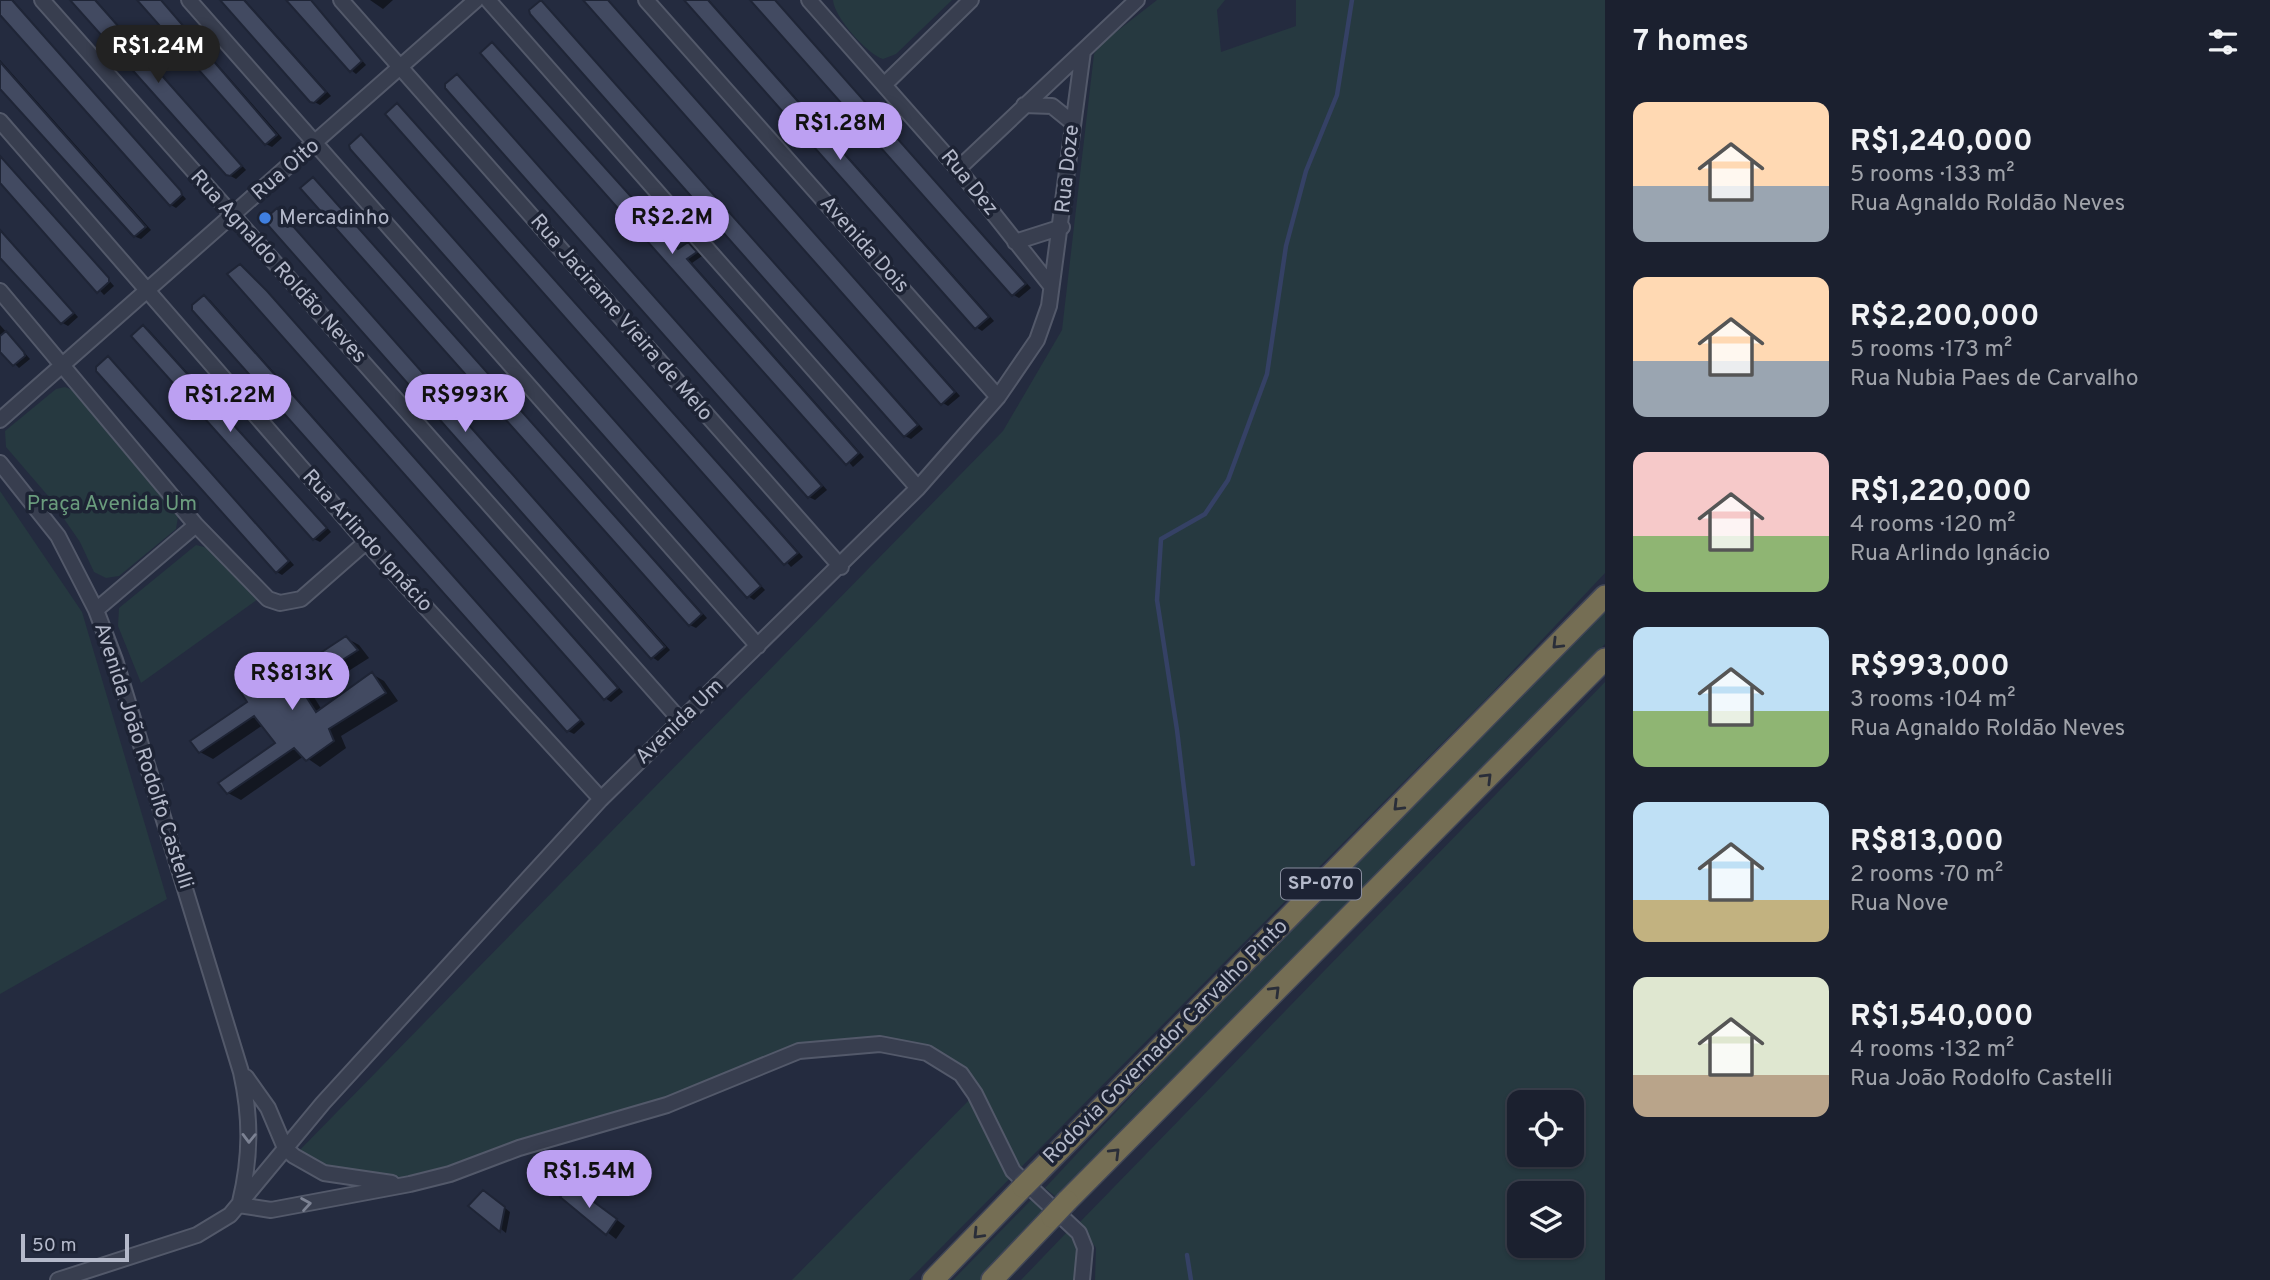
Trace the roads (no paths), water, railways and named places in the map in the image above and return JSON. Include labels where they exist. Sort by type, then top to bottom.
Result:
[{"type":"highway","name":"Rodovia Governador Carvalho Pinto","points":[[933,1280],[1605,596]]},
{"type":"highway","name":"Rodovia Governador Carvalho Pinto","points":[[992,1280],[1067,1201],[1605,659]]},
{"type":"street","name":"Rua Agnaldo Roldão Neves","points":[[42,0],[681,721]]},
{"type":"street","points":[[190,0],[758,646]]},
{"type":"street","name":"Rua Jacirame Vieira de Melo","points":[[341,0],[841,567]]},
{"type":"street","name":"Rua Oito","points":[[0,421],[62,363],[233,217],[476,0]]},
{"type":"street","points":[[488,0],[918,488]]},
{"type":"street","name":"Avenida Dois","points":[[646,0],[998,397]]},
{"type":"street","name":"Rua Dez","points":[[810,0],[958,169],[1051,286]]},
{"type":"street","points":[[885,84],[971,0]]},
{"type":"street","points":[[958,169],[1137,0]]},
{"type":"street","name":"Rua Doze","points":[[1051,286],[1062,227],[1083,51]]},
{"type":"street","points":[[1024,105],[1052,106],[1073,123]]},
{"type":"street","name":"Rua Arlindo Ignácio","points":[[0,121],[366,542],[601,799]]},
{"type":"street","points":[[1015,242],[1062,227]]},
{"type":"street","name":"Avenida Um","points":[[58,1280],[197,1236],[219,1224],[239,1205],[285,1148],[601,799],[841,567],[918,488],[998,397],[1044,327],[1051,286]]},
{"type":"street","points":[[0,291],[196,525],[268,599],[280,603],[301,599],[366,542]]},
{"type":"street","name":"Avenida João Rodolfo Castelli","points":[[0,463],[58,537],[96,610],[115,660],[241,1072]]},
{"type":"street","points":[[96,610],[196,525]]},
{"type":"street","points":[[241,1072],[248,1102],[250,1133],[248,1168],[239,1205],[271,1210],[450,1174],[519,1148],[667,1105],[799,1051],[880,1044],[899,1046],[927,1053],[961,1074],[975,1094],[1013,1171],[1079,1233],[1084,1248],[1082,1280]]},
{"type":"street","points":[[241,1072],[268,1108],[285,1148],[324,1173],[410,1184]]},
{"type":"waterway","points":[[1193,864],[1177,730],[1157,600],[1161,539],[1205,514],[1228,480],[1267,374],[1286,246],[1306,171],[1337,95],[1352,0]]},
{"type":"waterway","points":[[1187,1255],[1191,1280]]},
{"type":"place","name":"Mercadinho","points":[[265,218]]},
{"type":"park label","name":"Praça Avenida Um","points":[[112,504]]}]
